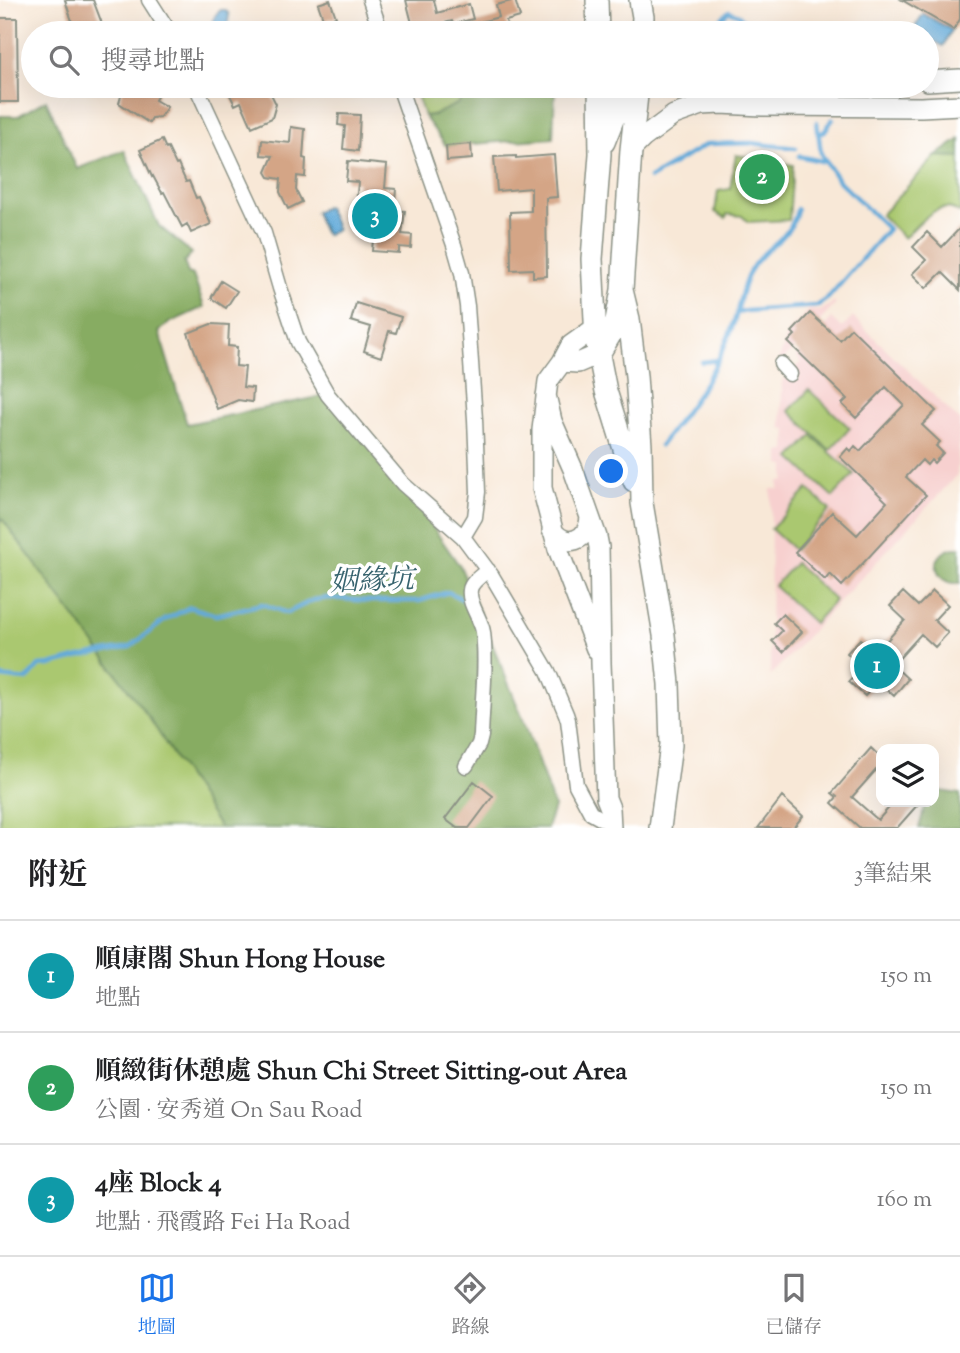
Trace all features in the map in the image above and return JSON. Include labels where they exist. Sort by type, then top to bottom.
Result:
[{"type":"main road","points":[[597,0],[598,21]]},
{"type":"main road","points":[[939,80],[960,79]]},
{"type":"main road","points":[[599,98],[600,154],[592,259],[595,328],[606,391],[642,503],[664,635],[671,745],[660,828]]},
{"type":"main road","points":[[600,154],[615,112],[617,98]]},
{"type":"main road","points":[[562,362],[578,363],[599,354],[616,321],[622,290],[637,98]]},
{"type":"main road","points":[[631,150],[666,120],[689,108],[702,105],[960,105]]},
{"type":"main road","points":[[622,290],[629,319],[636,376],[642,503]]},
{"type":"main road","points":[[595,328],[571,345],[550,377],[542,430],[542,488],[552,530],[601,663]]},
{"type":"main road","points":[[546,395],[552,421],[573,469],[599,547],[606,798],[601,807],[605,824]]},
{"type":"main road","points":[[552,530],[563,539],[576,540],[586,533],[590,519]]},
{"type":"street","points":[[149,0],[162,21]]},
{"type":"street","points":[[370,0],[378,21]]},
{"type":"street","points":[[202,98],[264,233],[298,342],[328,395],[403,484],[463,537],[488,570],[548,671],[568,720],[576,785],[591,813],[605,824]]},
{"type":"street","points":[[403,98],[454,244],[467,306],[478,492],[475,517],[463,537]]},
{"type":"street","points":[[466,766],[481,736],[484,646],[482,628],[470,591],[472,584],[488,570]]},
{"type":"shaded area","points":[[835,302],[781,362],[779,359],[789,331],[809,310],[820,311]]},
{"type":"shaded area","points":[[853,317],[960,421],[957,475],[770,676],[771,489],[779,489],[779,481],[785,481],[785,466],[780,465],[780,452],[786,451],[787,429],[781,428],[782,382],[801,362],[796,356],[832,318],[842,328]]},
{"type":"green space","points":[[418,98],[461,98],[456,105],[424,116]]},
{"type":"green space","points":[[461,98],[555,98],[553,138],[446,146],[424,116],[434,115],[459,103]]},
{"type":"green space","points":[[46,100],[77,169],[124,150],[159,226],[192,253],[184,262],[188,273],[193,275],[204,307],[167,324],[159,332],[187,424],[328,395],[403,484],[461,568],[525,724],[554,807],[547,828],[220,828],[150,719],[0,516],[0,116],[18,116]]},
{"type":"green space","points":[[960,139],[960,157],[936,156]]},
{"type":"green space","points":[[736,155],[793,165],[789,220],[748,222],[742,216],[727,214],[726,218],[715,212],[718,191],[730,189]]},
{"type":"green space","points":[[936,156],[960,157],[960,213],[952,209],[937,210],[929,214],[904,238],[881,215]]},
{"type":"green space","points":[[809,390],[850,428],[830,450],[789,411]]},
{"type":"green space","points":[[812,436],[854,474],[833,497],[791,458]]},
{"type":"green space","points":[[808,489],[830,510],[794,550],[771,529]]},
{"type":"green space","points":[[0,516],[150,719],[220,828],[0,828]]},
{"type":"green space","points":[[960,548],[960,583],[951,583],[944,579],[937,568],[940,556]]},
{"type":"green space","points":[[795,563],[835,600],[814,623],[774,586]]},
{"type":"green space","points":[[939,792],[960,794],[960,828],[919,828],[925,807],[939,807]]},
{"type":"water","points":[[225,10],[229,14],[228,21],[214,21],[216,14]]},
{"type":"water","points":[[923,14],[936,21],[919,21]]},
{"type":"water","points":[[939,23],[952,30],[943,46],[939,44]]},
{"type":"water","points":[[327,206],[337,230],[325,235],[315,212]]},
{"type":"building","points":[[65,0],[93,0],[101,21],[72,21]]},
{"type":"building","points":[[330,0],[336,17],[324,21],[318,4]]},
{"type":"building","points":[[406,0],[434,0],[437,13],[469,4],[473,19],[465,21],[411,21]]},
{"type":"building","points":[[515,0],[520,17],[506,21],[484,21],[499,17],[496,5]]},
{"type":"building","points":[[902,0],[960,0],[960,19],[954,30]]},
{"type":"building","points":[[0,18],[17,18],[18,102],[0,102]]},
{"type":"building","points":[[120,98],[156,98],[155,100],[167,107],[160,117],[152,118],[149,123],[119,103]]},
{"type":"building","points":[[232,98],[273,98],[276,104],[272,118],[252,127],[241,102],[235,105]]},
{"type":"building","points":[[339,114],[360,115],[358,151],[343,149],[345,126],[338,125]]},
{"type":"building","points":[[291,127],[305,129],[303,158],[306,159],[305,177],[297,176],[296,190],[302,202],[288,209],[280,192],[281,179],[269,177],[266,172],[273,156],[261,155],[262,140],[290,143]]},
{"type":"building","points":[[162,140],[186,182],[189,181],[196,198],[199,197],[211,224],[191,233],[187,224],[182,227],[164,192],[162,193],[152,177],[140,150]]},
{"type":"building","points":[[471,144],[472,159],[447,161],[446,146]]},
{"type":"building","points":[[554,155],[557,197],[546,198],[547,276],[533,277],[533,269],[511,270],[510,212],[531,211],[531,188],[497,191],[494,157]]},
{"type":"building","points":[[348,161],[387,165],[385,188],[396,189],[394,210],[405,211],[402,234],[412,235],[411,248],[399,247],[399,253],[372,251],[374,228],[364,228],[366,206],[356,205],[358,182],[346,181]]},
{"type":"building","points":[[960,228],[960,290],[942,272],[926,288],[912,274],[926,260],[913,247],[927,232],[942,247]]},
{"type":"building","points":[[221,281],[237,291],[226,308],[211,298]]},
{"type":"building","points":[[356,303],[401,317],[396,333],[389,331],[381,357],[364,351],[371,327],[351,321]]},
{"type":"building","points":[[810,313],[840,340],[851,328],[936,411],[922,425],[940,442],[936,446],[943,453],[934,463],[931,460],[927,465],[922,460],[906,477],[926,495],[842,586],[830,574],[825,580],[795,552],[832,512],[857,535],[887,502],[840,457],[848,448],[851,451],[855,446],[860,451],[904,405],[886,387],[856,418],[842,404],[847,399],[788,342],[795,335],[792,332]]},
{"type":"building","points":[[211,324],[229,325],[228,346],[237,347],[236,366],[245,367],[243,387],[253,388],[252,402],[238,400],[217,409],[188,333]]},
{"type":"building","points":[[933,591],[948,605],[934,620],[948,633],[935,647],[921,634],[893,665],[908,679],[894,696],[878,681],[865,696],[849,682],[862,667],[847,653],[860,639],[876,653],[905,620],[890,606],[903,592],[918,606]]},
{"type":"building","points":[[783,614],[802,632],[783,652],[772,641],[782,631],[774,623]]},
{"type":"building","points":[[871,748],[876,753],[876,770],[852,797],[878,820],[890,807],[916,807],[897,828],[860,828],[832,803],[837,797],[832,793]]},
{"type":"building","points":[[474,781],[493,796],[469,828],[457,828],[445,819]]},
{"type":"building","points":[[782,797],[803,816],[793,828],[758,828]]},
{"type":"waterway","points":[[722,18],[729,11],[739,15],[743,21]]},
{"type":"waterway","points":[[818,134],[824,132],[833,119]]},
{"type":"waterway","points":[[737,313],[817,306],[828,298],[888,229],[838,180],[821,154],[817,122]]},
{"type":"waterway","points":[[650,178],[707,144],[751,143],[796,148]]},
{"type":"waterway","points":[[799,156],[826,162]]},
{"type":"waterway","points":[[660,446],[718,361],[750,271],[790,228],[797,209]]},
{"type":"waterway","points":[[702,362],[718,360]]},
{"type":"waterway","name":"姻緣坑","points":[[0,677],[27,680],[39,666],[130,647],[165,620],[190,607],[216,615],[262,604],[287,613],[313,600],[329,598],[419,601],[448,592],[468,602]]},
{"type":"place","name":"順緻街休憩處 Shun Chi Street Sitting-out Area","points":[[762,177]]},
{"type":"place","name":"4座 Block 4","points":[[375,216]]},
{"type":"place","name":"順康閣 Shun Hong House","points":[[877,666]]}]
